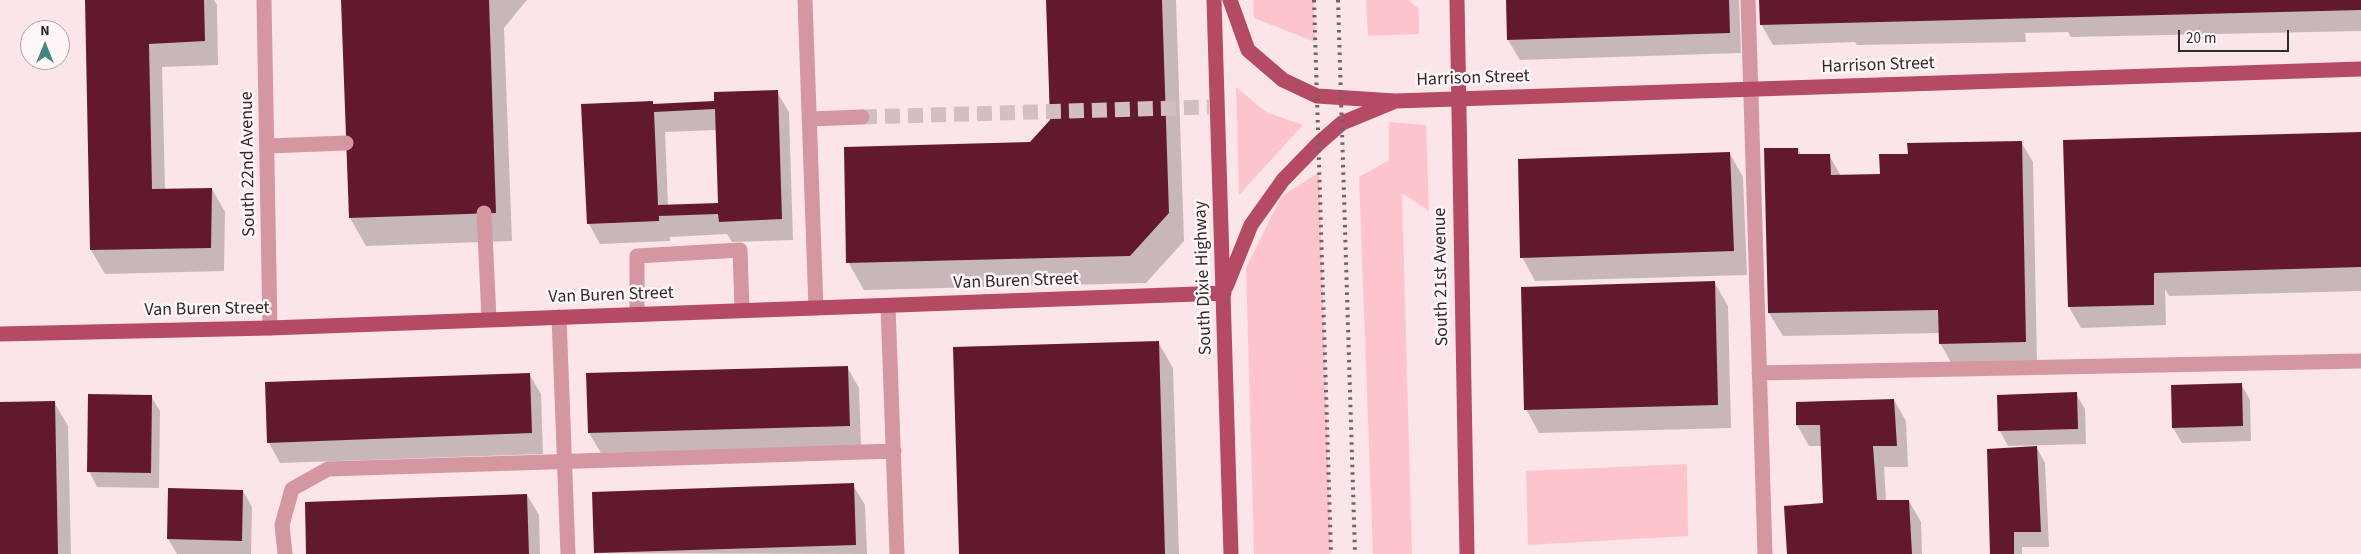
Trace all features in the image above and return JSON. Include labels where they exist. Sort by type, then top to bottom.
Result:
[{"type":"main road","name":"South Dixie Highway","points":[[1214,0],[1213,107],[1224,293],[1231,554]]},
{"type":"main road","name":"Harrison Street","points":[[1230,0],[1248,50],[1283,80],[1316,96],[1395,101],[2361,69]]},
{"type":"main road","name":"South 21st Avenue","points":[[1457,0],[1466,554]]},
{"type":"main road","name":"Harrison Street","points":[[1224,293],[1251,225],[1283,180],[1319,143],[1342,123],[1395,101]]},
{"type":"main road","name":"Van Buren Street","points":[[0,334],[270,328],[488,318],[888,306],[1224,293]]},
{"type":"street","name":"South 22nd Avenue","points":[[264,0],[270,328]]},
{"type":"street","points":[[805,0],[816,308]]},
{"type":"street","points":[[1748,0],[1765,554]]},
{"type":"street","points":[[809,119],[862,117]]},
{"type":"street","points":[[268,146],[346,143]]},
{"type":"street","points":[[484,213],[488,318]]},
{"type":"street","points":[[637,314],[637,256],[740,250],[742,310]]},
{"type":"street","points":[[888,306],[897,554]]},
{"type":"street","points":[[559,317],[568,554]]},
{"type":"street","points":[[1759,373],[2361,361]]},
{"type":"street","points":[[285,554],[282,525],[292,489],[328,469],[894,451]]},
{"type":"shaded area","points":[[1253,0],[1314,0],[1315,42],[1254,18]]},
{"type":"shaded area","points":[[1366,0],[1408,0],[1419,9],[1419,34],[1368,36]]},
{"type":"shaded area","points":[[1236,87],[1266,112],[1303,125],[1239,195]]},
{"type":"shaded area","points":[[1389,122],[1426,125],[1429,211],[1402,193],[1412,554],[1373,554],[1359,177],[1389,160]]},
{"type":"shaded area","points":[[1319,172],[1331,554],[1254,554],[1246,268],[1281,197]]},
{"type":"shaded area","points":[[1687,464],[1688,536],[1528,545],[1526,471]]},
{"type":"building","points":[[85,0],[204,0],[205,41],[149,44],[152,189],[212,188],[211,248],[90,250]]},
{"type":"building","points":[[341,0],[489,0],[496,213],[349,218]]},
{"type":"building","points":[[1046,0],[1162,0],[1169,213],[1130,256],[846,263],[844,147],[1030,142],[1050,120]]},
{"type":"building","points":[[1506,0],[1729,0],[1730,33],[1507,40]]},
{"type":"building","points":[[1759,0],[2361,0],[2361,10],[1760,25]]},
{"type":"building","points":[[778,90],[782,219],[719,222],[718,214],[659,216],[659,221],[587,224],[581,104],[653,101],[653,104],[714,101],[714,92]],"holes":[[[715,109],[718,203],[658,205],[654,112]]]},
{"type":"building","points":[[2361,132],[2361,267],[2154,273],[2154,305],[2068,307],[2063,140]]},
{"type":"building","points":[[2022,141],[2026,342],[1939,344],[1938,310],[1768,313],[1764,148],[1798,148],[1798,154],[1830,154],[1831,175],[1880,174],[1879,154],[1908,154],[1907,143]]},
{"type":"building","points":[[1730,152],[1734,251],[1520,258],[1518,159]]},
{"type":"building","points":[[1715,281],[1718,405],[1524,410],[1521,287]]},
{"type":"building","points":[[1159,341],[1165,554],[959,554],[953,347]]},
{"type":"building","points":[[848,366],[850,426],[588,433],[586,373]]},
{"type":"building","points":[[530,373],[532,433],[267,443],[265,382]]},
{"type":"building","points":[[2242,383],[2243,426],[2172,428],[2171,385]]},
{"type":"building","points":[[2077,392],[2078,429],[1998,431],[1997,395]]},
{"type":"building","points":[[88,394],[152,395],[151,473],[87,472]]},
{"type":"building","points":[[1894,399],[1897,446],[1873,446],[1877,500],[1909,500],[1912,554],[1787,554],[1784,506],[1823,503],[1820,425],[1796,425],[1796,402]]},
{"type":"building","points":[[55,401],[58,554],[0,554],[0,402]]},
{"type":"building","points":[[2037,446],[2041,532],[2014,532],[2014,554],[1990,554],[1987,449]]},
{"type":"building","points":[[854,483],[856,545],[594,553],[592,492]]},
{"type":"building","points":[[168,488],[243,490],[242,541],[167,539]]},
{"type":"building","points":[[527,494],[529,554],[306,554],[305,502]]},
{"type":"tunnel","points":[[862,117],[1209,107]]},
{"type":"railway","points":[[1314,0],[1331,554]]},
{"type":"railway","points":[[1338,0],[1355,554]]}]
